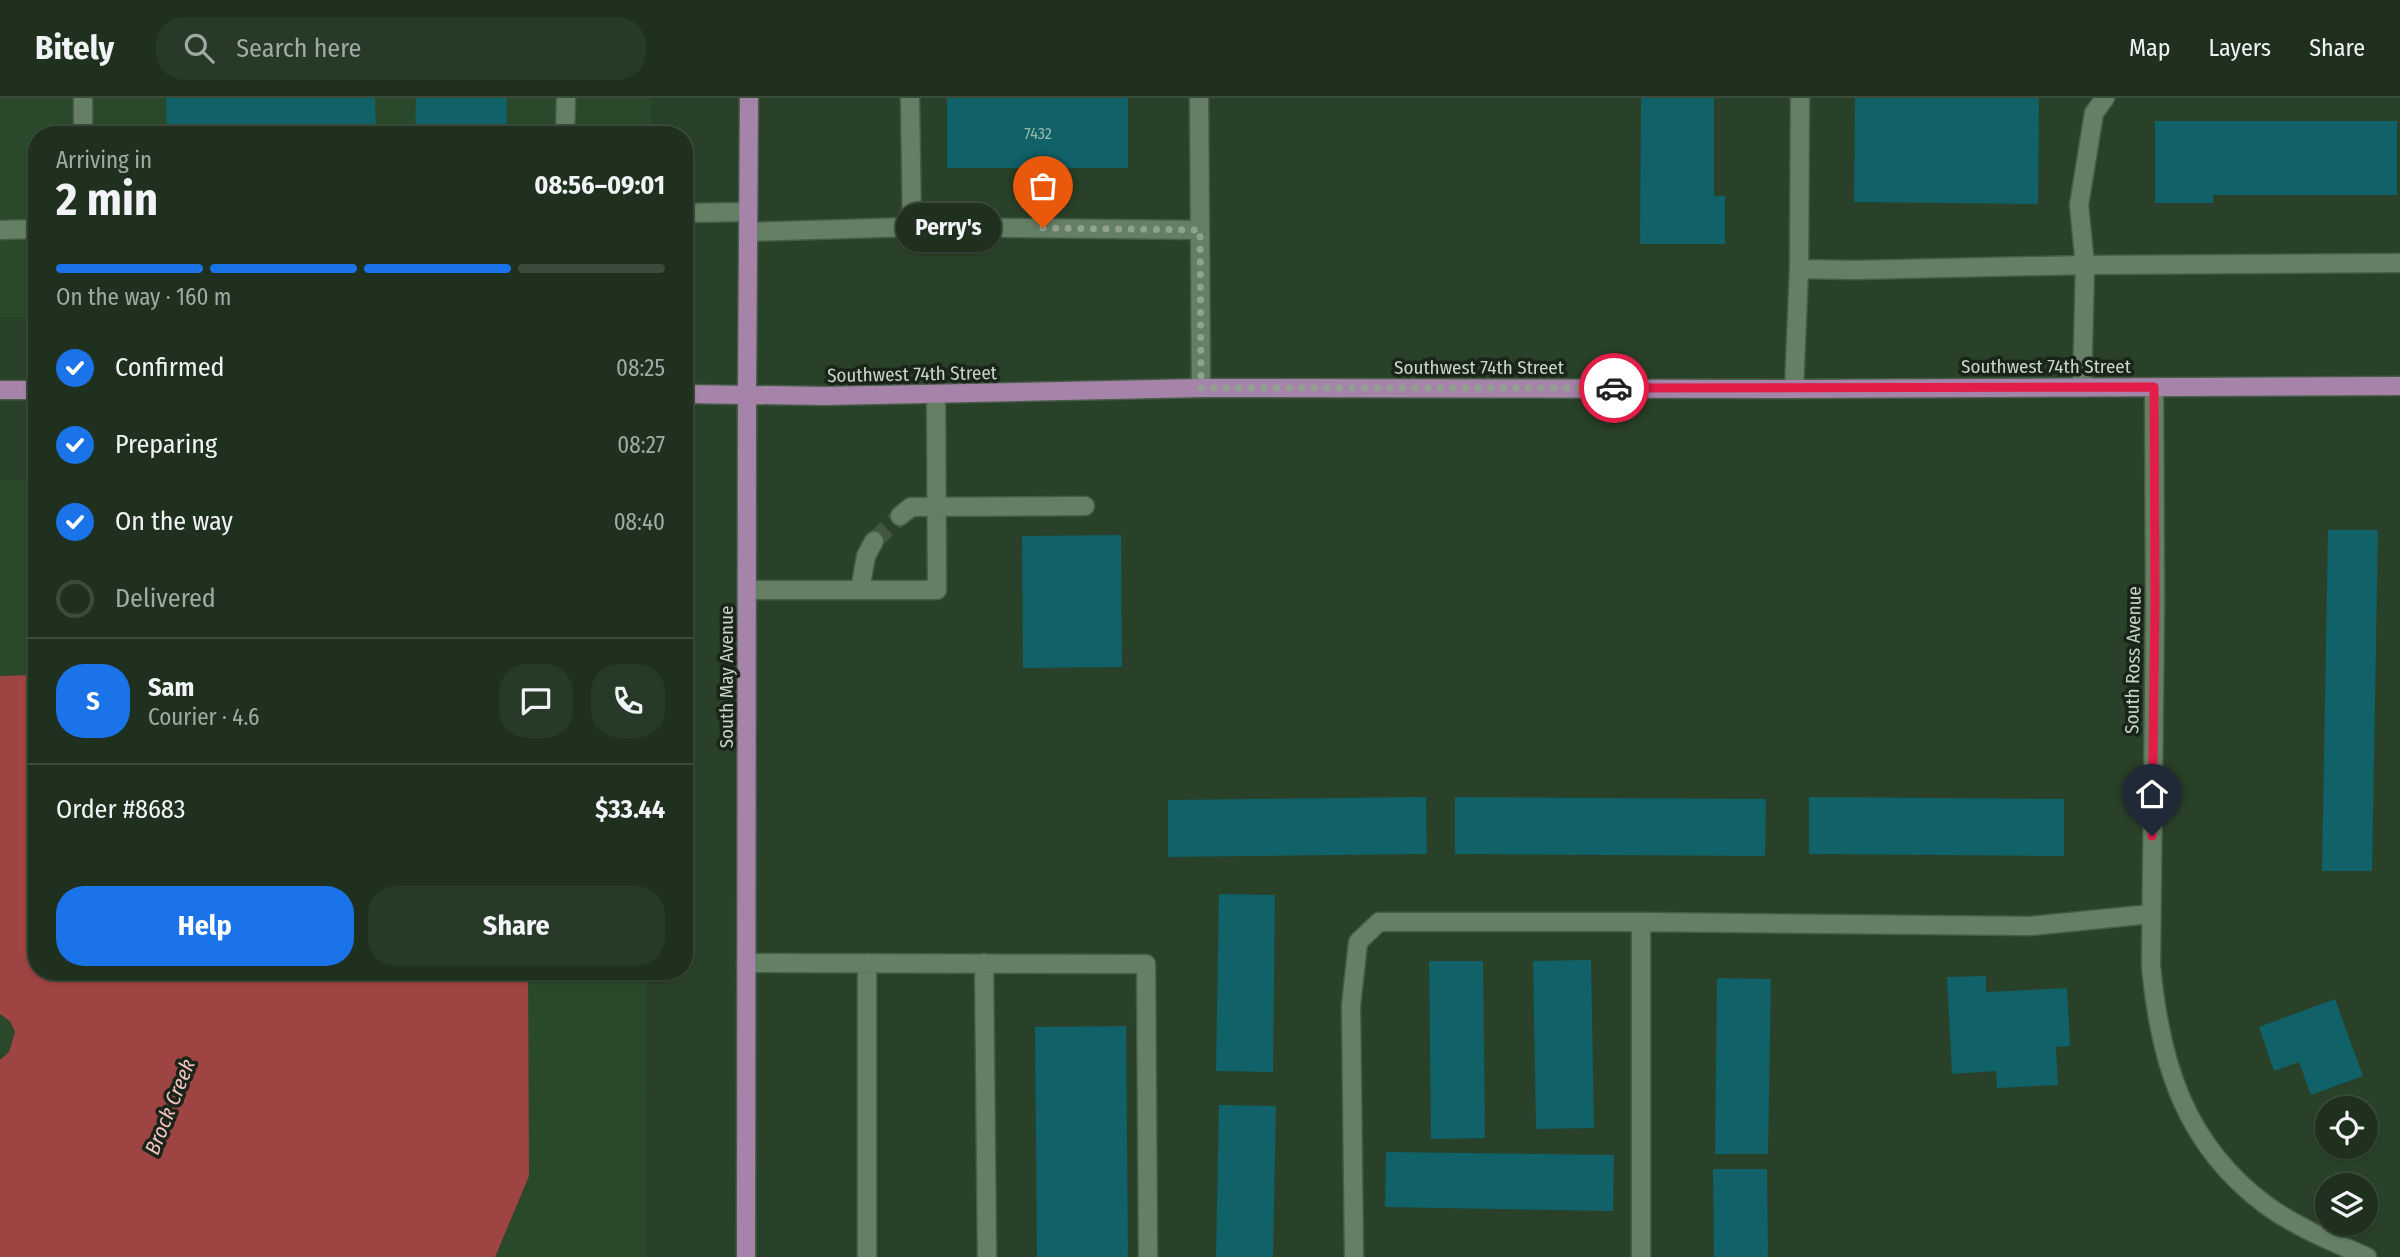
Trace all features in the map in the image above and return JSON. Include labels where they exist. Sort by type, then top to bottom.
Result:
[{"type":"main road","name":"South May Avenue","points":[[746,1257],[749,98]]},
{"type":"main road","name":"Southwest 74th Street","points":[[693,394],[825,397],[1201,388],[2400,386]]},
{"type":"main road","points":[[0,390],[28,390]]},
{"type":"street","points":[[83,98],[83,126]]},
{"type":"street","points":[[565,98],[565,126]]},
{"type":"street","points":[[910,98],[912,227]]},
{"type":"street","points":[[1199,98],[1201,388]]},
{"type":"street","points":[[1794,389],[1799,269],[1800,98]]},
{"type":"street","points":[[2082,387],[2085,265],[2079,205],[2094,113],[2105,98]]},
{"type":"street","points":[[693,213],[748,212]]},
{"type":"street","points":[[748,232],[912,227],[1200,230]]},
{"type":"street","points":[[0,230],[28,229]]},
{"type":"street","points":[[1799,269],[2400,263]]},
{"type":"street","name":"South Ross Avenue","points":[[2154,387],[2155,602],[2151,966],[2158,1026],[2170,1069],[2194,1127],[2219,1160],[2244,1187],[2269,1207],[2331,1242],[2367,1257]]},
{"type":"street","points":[[747,590],[937,590],[936,395]]},
{"type":"street","points":[[900,516],[911,507],[1085,506]]},
{"type":"street","points":[[860,590],[866,556],[874,541]]},
{"type":"street","points":[[1354,1257],[1351,1006],[1358,942],[1379,922],[2031,926],[2151,914]]},
{"type":"street","points":[[1642,922],[1642,1257]]},
{"type":"street","points":[[746,963],[1146,964],[1148,1257]]},
{"type":"street","points":[[867,963],[867,1257]]},
{"type":"street","points":[[984,963],[987,1257]]},
{"type":"shaded area","points":[[0,98],[651,98],[651,126],[28,126],[28,317],[0,317]]},
{"type":"shaded area","points":[[0,480],[28,480],[28,980],[646,980],[647,1257],[0,1257]]},
{"type":"water","name":"Brock Creek","points":[[28,675],[28,980],[528,980],[529,1176],[495,1257],[0,1257],[0,1060],[9,1052],[15,1032],[10,1021],[0,1014],[0,676]]},
{"type":"building","points":[[166,98],[375,98],[376,126],[167,126]]},
{"type":"building","points":[[416,98],[507,98],[506,126],[415,126]]},
{"type":"building","points":[[947,98],[1128,98],[1128,168],[947,168]]},
{"type":"building","points":[[1641,98],[1714,98],[1714,196],[1725,196],[1725,244],[1640,244]]},
{"type":"building","points":[[1855,98],[2039,98],[2038,204],[1854,202]]},
{"type":"building","points":[[2155,121],[2397,121],[2397,195],[2213,195],[2213,203],[2155,203]]},
{"type":"building","points":[[2328,530],[2378,530],[2372,871],[2322,871]]},
{"type":"building","points":[[1121,535],[1122,667],[1023,668],[1022,536]]},
{"type":"building","points":[[1426,797],[1427,854],[1168,857],[1168,800]]},
{"type":"building","points":[[1455,797],[1766,799],[1765,856],[1455,854]]},
{"type":"building","points":[[1809,797],[2064,799],[2064,856],[1809,854]]},
{"type":"building","points":[[1219,894],[1275,895],[1273,1072],[1216,1071]]},
{"type":"building","points":[[1591,960],[1594,1128],[1536,1129],[1533,961]]},
{"type":"building","points":[[1429,961],[1483,961],[1485,1138],[1431,1139]]},
{"type":"building","points":[[1986,976],[1986,992],[2067,988],[2070,1046],[2056,1047],[2058,1085],[1997,1088],[1996,1071],[1952,1074],[1947,977]]},
{"type":"building","points":[[1717,978],[1771,979],[1768,1154],[1715,1154]]},
{"type":"building","points":[[2335,999],[2363,1076],[2311,1095],[2299,1062],[2274,1071],[2259,1027]]},
{"type":"building","points":[[1126,1026],[1128,1257],[1037,1257],[1035,1027]]},
{"type":"building","points":[[1219,1105],[1276,1106],[1273,1257],[1216,1257]]},
{"type":"building","points":[[1386,1152],[1614,1155],[1613,1211],[1385,1207]]},
{"type":"building","points":[[1713,1169],[1767,1169],[1768,1257],[1714,1257]]},
{"type":"tunnel","points":[[874,541],[900,516]]},
{"type":"way so far","points":[[1043,228],[1200,230],[1201,388],[1614,388]]},
{"type":"place","name":"Perry's","points":[[1043,228]]},
{"type":"route","points":[[1614,388],[2154,387],[2152,836]]}]
